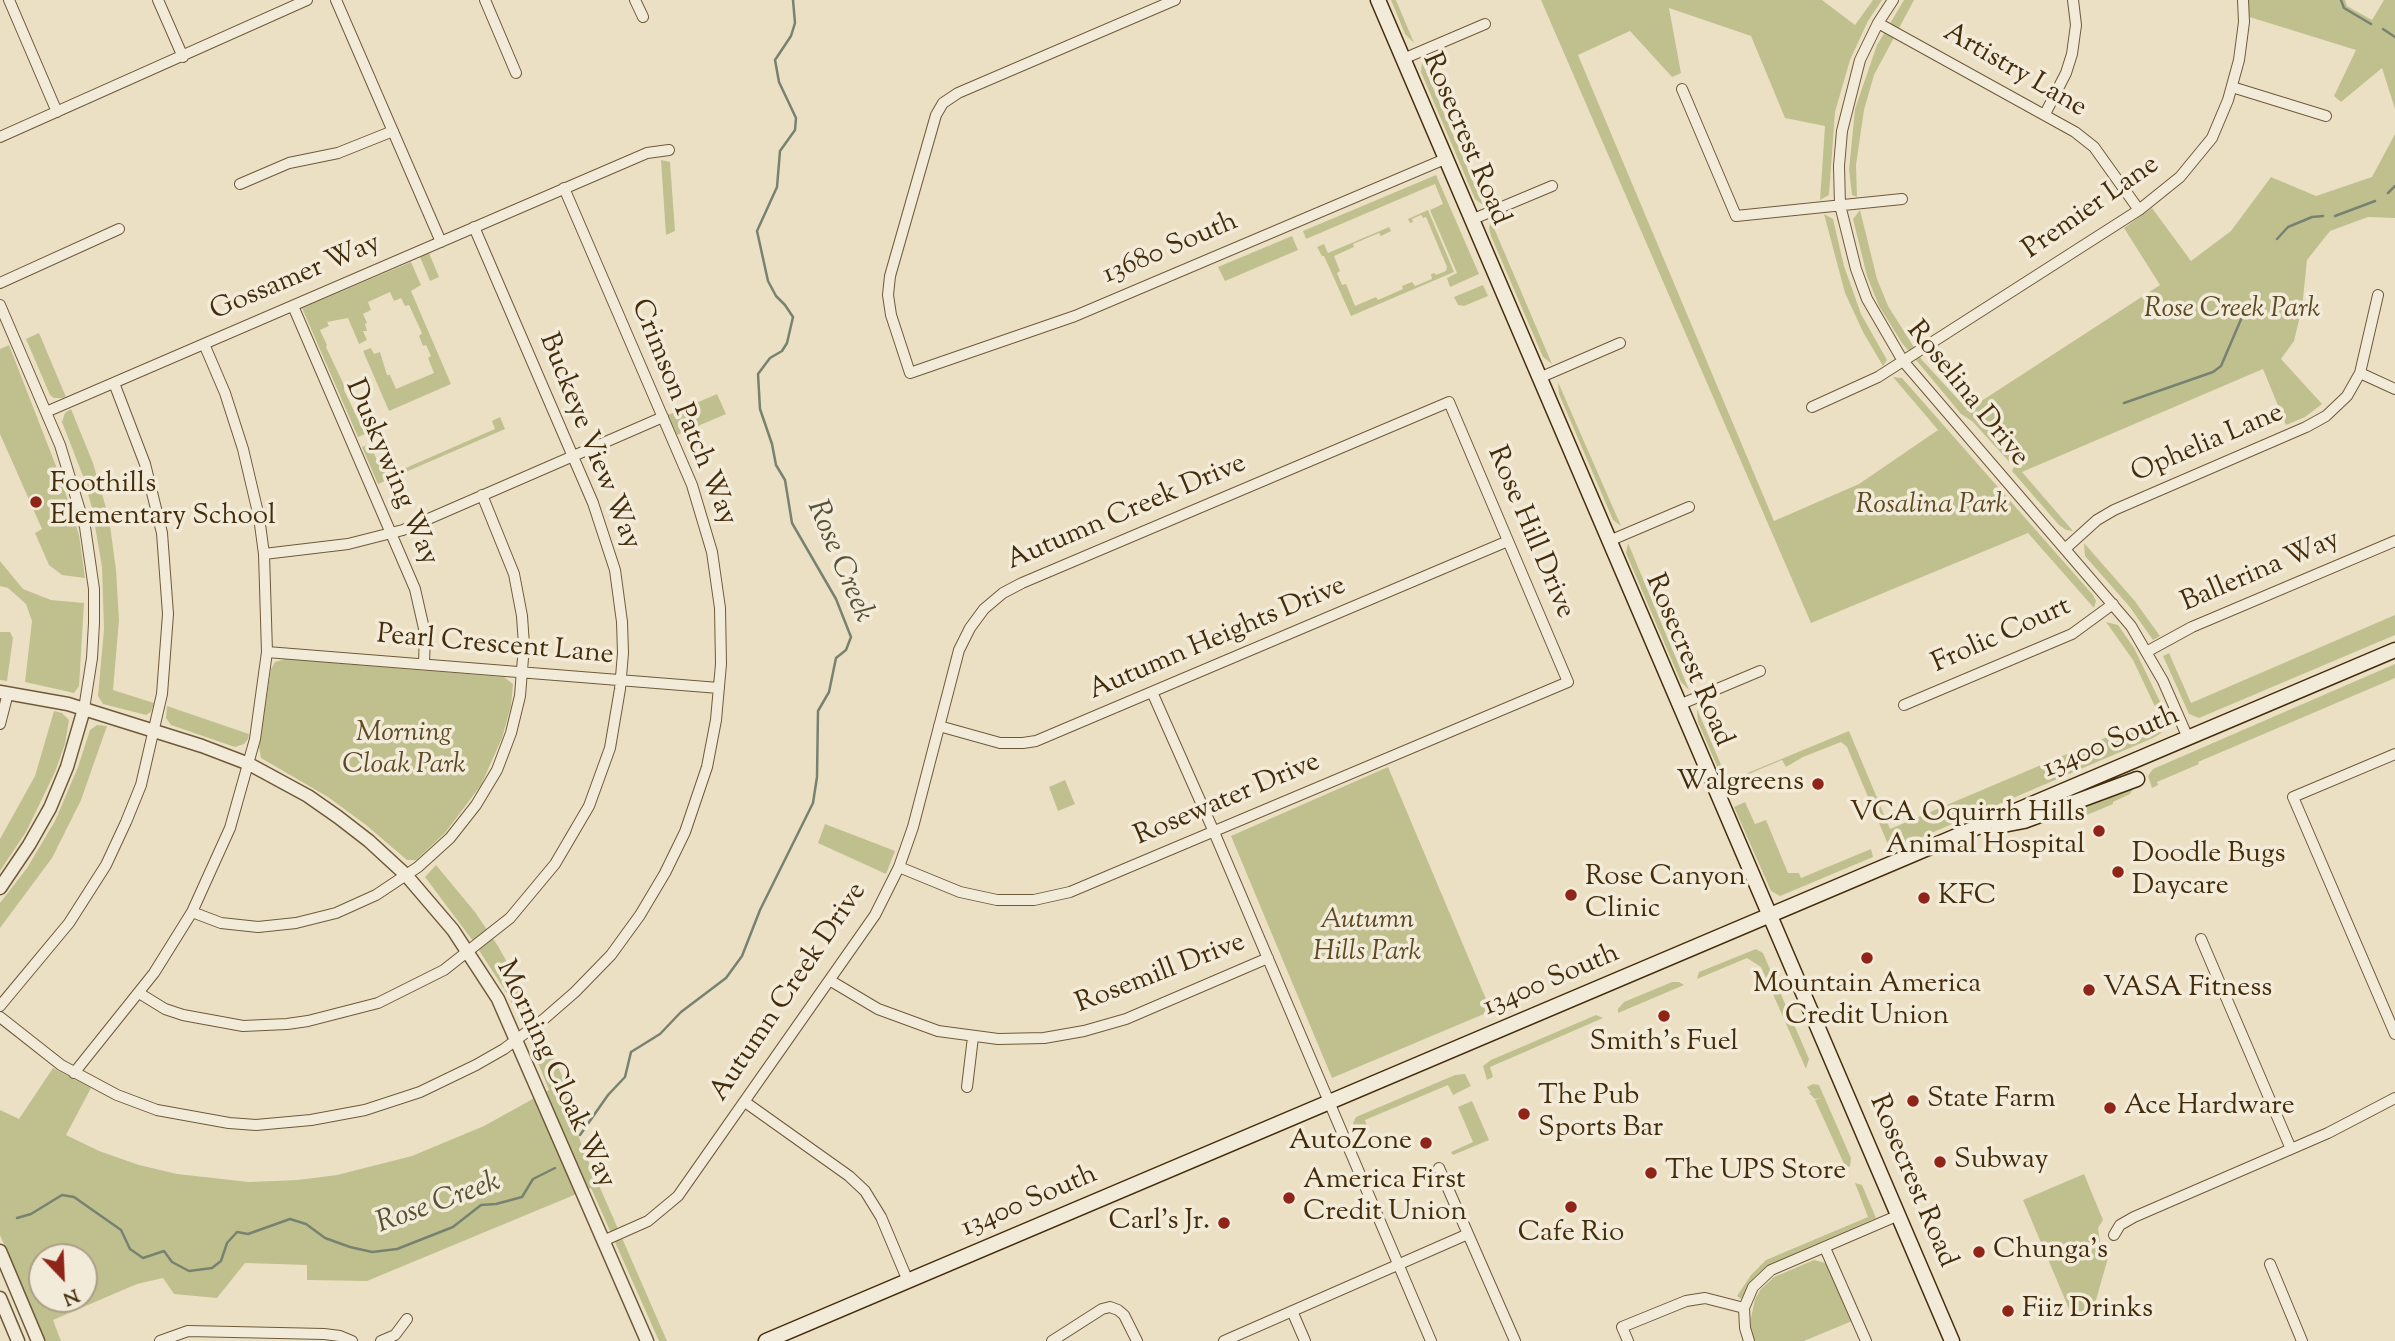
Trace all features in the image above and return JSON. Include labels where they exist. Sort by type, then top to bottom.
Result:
[{"type":"main road","name":"Rosecrest Road","points":[[1377,0],[1952,1341]]},
{"type":"main road","name":"13400 South","points":[[766,1341],[2395,650]]},
{"type":"main road","points":[[1970,832],[2024,821],[2137,779]]},
{"type":"street","points":[[9,0],[57,112]]},
{"type":"street","points":[[158,0],[183,57]]},
{"type":"street","points":[[0,137],[307,0]]},
{"type":"street","points":[[337,0],[441,242]]},
{"type":"street","points":[[485,0],[516,73]]},
{"type":"street","points":[[635,0],[643,17]]},
{"type":"street","name":"13680 South","points":[[1175,0],[958,93],[943,103],[936,115],[890,276],[888,295],[891,315],[910,373],[1075,316],[1445,159]]},
{"type":"street","name":"Roselina Drive","points":[[1893,0],[1860,60],[1842,131],[1840,205],[1856,269],[1867,299],[1903,361],[2066,548],[2148,651],[2188,738]]},
{"type":"street","points":[[2045,114],[2073,54],[2076,25],[2073,0]]},
{"type":"street","name":"Premier Lane","points":[[1812,407],[1869,382],[1903,361],[2139,210],[2180,177],[2212,138],[2232,88],[2244,22],[2243,0]]},
{"type":"street","name":"Artistry Lane","points":[[1878,23],[2076,132],[2094,147],[2139,210]]},
{"type":"street","points":[[1403,59],[1485,24]]},
{"type":"street","points":[[2232,88],[2326,116]]},
{"type":"street","points":[[1682,89],[1735,216],[1902,199]]},
{"type":"street","points":[[240,184],[289,163],[346,151],[393,131]]},
{"type":"street","name":"Gossamer Way","points":[[46,412],[647,153],[669,150]]},
{"type":"street","points":[[1471,220],[1552,186]]},
{"type":"street","name":"Crimson Patch Way","points":[[0,1017],[49,1058],[74,1073],[117,1096],[180,1116],[229,1123],[283,1124],[338,1116],[393,1102],[458,1075],[516,1039],[559,1007],[593,974],[626,935],[654,894],[685,832],[712,743],[722,664],[721,626],[712,552],[692,485],[564,188]]},
{"type":"street","name":"Buckeye View Way","points":[[139,993],[164,1009],[243,1026],[287,1024],[378,1003],[423,982],[469,952],[526,901],[574,835],[597,786],[610,748],[621,680],[622,622],[614,570],[600,519],[474,227]]},
{"type":"street","points":[[0,283],[119,229]]},
{"type":"street","points":[[2378,295],[2360,373],[2395,389]]},
{"type":"street","points":[[0,306],[70,471],[90,556],[94,624],[84,709],[67,768],[50,808],[0,888]]},
{"type":"street","name":"Duskywing Way","points":[[293,306],[415,589],[426,643],[424,664]]},
{"type":"street","points":[[1539,378],[1620,343]]},
{"type":"street","points":[[74,1073],[139,993],[168,953],[192,912],[230,828],[255,739],[267,652],[264,554],[259,517],[243,449],[225,393],[204,344]]},
{"type":"street","name":"Ophelia Lane","points":[[2066,548],[2097,520],[2114,510],[2326,416],[2347,396],[2360,373]]},
{"type":"street","points":[[0,1006],[69,923],[106,865],[134,803],[155,730],[162,694],[168,643],[165,559],[157,509],[145,464],[114,383]]},
{"type":"street","name":"Rose Hill Drive","points":[[1449,402],[1568,682]]},
{"type":"street","name":"Autumn Creek Drive","points":[[603,1241],[648,1221],[671,1203],[831,981],[875,915],[899,867],[913,827],[964,638],[984,610],[1003,593],[1034,577],[1449,402]]},
{"type":"street","points":[[264,554],[330,547],[391,533],[663,416]]},
{"type":"street","points":[[192,912],[221,923],[239,926],[276,926],[326,916],[356,905],[407,875],[450,838],[487,787],[511,733],[520,696],[524,631],[517,587],[505,549],[482,495]]},
{"type":"street","points":[[1609,541],[1689,507]]},
{"type":"street","name":"Autumn Heights Drive","points":[[939,726],[988,741],[1023,743],[1048,736],[1508,541]]},
{"type":"street","name":"Ballerina Way","points":[[2148,651],[2192,627],[2395,541]]},
{"type":"street","name":"Frolic Court","points":[[1904,705],[2072,635],[2113,604]]},
{"type":"street","name":"Pearl Crescent Lane","points":[[267,652],[719,688]]},
{"type":"street","points":[[1679,705],[1759,671]]},
{"type":"street","name":"Rosewater Drive","points":[[899,867],[960,892],[997,900],[1034,900],[1070,892],[1568,682]]},
{"type":"street","points":[[0,724],[4,692]]},
{"type":"street","name":"Morning Cloak Way","points":[[4,692],[84,709],[155,730],[249,764],[308,796],[338,817],[407,875],[442,915],[494,991],[647,1341]]},
{"type":"street","points":[[1152,692],[1431,1341]]},
{"type":"street","points":[[2395,754],[2293,797],[2395,1034]]},
{"type":"street","points":[[2201,939],[2291,1149]]},
{"type":"street","name":"Rosemill Drive","points":[[831,981],[859,999],[897,1017],[938,1031],[973,1037],[1044,1038],[1126,1019],[1268,958]]},
{"type":"street","points":[[967,1087],[973,1037]]},
{"type":"street","points":[[2114,1235],[2120,1225],[2133,1217],[2343,1126],[2395,1098]]},
{"type":"street","points":[[745,1102],[849,1176],[865,1191],[881,1217],[908,1281]]},
{"type":"street","points":[[1438,1168],[1515,1341]]},
{"type":"street","points":[[1749,1341],[1744,1308],[1753,1287],[1771,1270],[1899,1215]]},
{"type":"street","points":[[1224,1341],[1468,1234]]},
{"type":"street","points":[[1825,1248],[1866,1341]]},
{"type":"street","points":[[1,1253],[38,1341]]},
{"type":"street","points":[[2270,1264],[2302,1341]]},
{"type":"street","points":[[0,1298],[18,1341]]},
{"type":"street","points":[[1628,1341],[1622,1328],[1686,1301],[1705,1298],[1744,1308]]},
{"type":"street","points":[[1052,1341],[1110,1307],[1124,1315],[1137,1341]]},
{"type":"street","points":[[1292,1311],[1305,1341]]},
{"type":"street","points":[[381,1341],[395,1335],[407,1319]]},
{"type":"street","points":[[160,1341],[188,1331],[324,1334],[352,1341]]},
{"type":"green space","points":[[1391,0],[1396,0],[1414,43],[1405,34]]},
{"type":"green space","name":"Rosalina Park","points":[[1541,0],[1822,0],[1855,25],[1873,0],[1882,0],[1868,21],[1850,60],[1835,112],[1829,195],[1820,200],[1825,126],[1785,118],[1751,36],[1669,8],[1681,73],[1672,77],[1630,31],[1578,55],[1774,521],[1859,484],[1938,430],[1893,377],[1902,378],[2093,595],[2096,601],[2094,608],[2028,533],[1811,623]]},
{"type":"green space","points":[[1904,0],[1914,0],[1874,75],[1864,110],[1856,165],[1857,197],[1852,195],[1849,170],[1855,109],[1877,45]]},
{"type":"green space","points":[[2243,0],[2345,0],[2347,6],[2372,20],[2384,0],[2395,0],[2395,109],[2382,68],[2341,102],[2334,96],[2356,50],[2243,15]]},
{"type":"green space","points":[[1422,62],[1483,205],[1475,199],[1421,72]]},
{"type":"green space","name":"Rose Creek Park","points":[[2395,134],[2395,218],[2368,217],[2330,231],[2307,260],[2302,308],[2294,341],[2281,359],[2322,404],[2305,417],[2286,425],[2263,369],[2022,472],[2073,531],[2059,525],[2012,471],[2014,467],[1972,421],[1961,414],[1902,343],[1879,306],[1867,276],[1853,219],[1860,210],[1877,279],[1888,306],[1922,360],[1966,411],[2160,285],[2124,228],[2152,208],[2191,261],[2231,231],[2271,177],[2316,196],[2372,177]]},
{"type":"green space","points":[[661,160],[670,162],[675,231],[666,235]]},
{"type":"green space","points":[[1436,175],[1479,274],[1450,287],[1447,278],[1457,273],[1430,210],[1443,204],[1435,184],[1306,239],[1303,231]]},
{"type":"green space","points":[[1428,210],[1454,272],[1351,316],[1324,256],[1317,247],[1324,244],[1328,253],[1389,227],[1391,231],[1353,244],[1354,247],[1334,256],[1342,285],[1346,284],[1355,306],[1376,297],[1378,300],[1403,289],[1402,286],[1412,282],[1415,286],[1432,279],[1431,274],[1446,271],[1447,267],[1426,217],[1421,215],[1410,223],[1408,219]]},
{"type":"green space","points":[[1824,214],[1833,219],[1844,266],[1861,314],[1887,360],[1883,366],[1845,293]]},
{"type":"green space","points":[[1491,221],[1552,364],[1543,357],[1491,236]]},
{"type":"green space","points":[[1292,236],[1298,250],[1225,281],[1218,267]]},
{"type":"green space","points":[[429,253],[439,277],[430,281],[420,257]]},
{"type":"green space","points":[[411,262],[421,285],[411,291],[451,384],[389,411],[363,351],[371,348],[374,354],[380,352],[387,375],[390,375],[396,389],[434,373],[428,358],[431,356],[426,345],[423,346],[419,336],[422,333],[409,305],[405,306],[401,298],[394,301],[390,292],[368,302],[371,310],[363,314],[367,331],[363,331],[367,340],[359,344],[348,318],[327,322],[329,326],[320,330],[365,434],[358,437],[302,308]]},
{"type":"green space","points":[[1483,285],[1488,296],[1464,306],[1458,305],[1454,297]]},
{"type":"green space","points":[[39,333],[66,397],[54,398],[50,395],[26,339]]},
{"type":"green space","points":[[9,345],[61,479],[79,535],[85,578],[62,575],[49,565],[35,533],[42,529],[0,434],[0,349]]},
{"type":"green space","points":[[1558,382],[1621,526],[1613,520],[1559,394]]},
{"type":"green space","points":[[717,394],[726,414],[677,435],[668,415]]},
{"type":"green space","points":[[71,409],[93,463],[109,518],[119,620],[113,690],[154,703],[151,712],[146,715],[103,704],[98,696],[104,629],[102,567],[92,508],[62,422],[65,413]]},
{"type":"green space","points":[[500,417],[505,429],[378,484],[362,447],[370,444],[381,470],[388,467],[392,474],[495,429],[492,421]]},
{"type":"green space","points":[[1628,543],[1689,690],[1681,682],[1626,553]]},
{"type":"green space","points":[[2084,543],[2134,600],[2160,636],[2153,640],[2129,606],[2085,556]]},
{"type":"green space","points":[[0,561],[23,589],[51,600],[84,603],[79,686],[74,693],[25,682],[32,621],[26,604],[8,588],[0,586]]},
{"type":"green space","points":[[2395,615],[2395,635],[2199,718],[2189,714],[2163,656],[2169,653],[2191,703]]},
{"type":"green space","points":[[2106,622],[2118,625],[2134,648],[2168,718],[2166,730],[2153,738],[1894,849],[1890,849],[1847,747],[1841,742],[1786,767],[1782,760],[1744,776],[1746,780],[1726,787],[1698,722],[1697,709],[1728,781],[1849,731],[1890,829],[2159,715],[2133,660]]},
{"type":"green space","points":[[0,632],[10,632],[13,638],[7,681],[0,680]]},
{"type":"green space","name":"Morning Cloak Park","points":[[285,659],[504,677],[513,684],[511,706],[502,738],[481,785],[445,833],[416,860],[407,860],[328,797],[261,758],[259,747],[271,669],[275,662]]},
{"type":"green space","points":[[2395,664],[2395,678],[2198,762],[2199,764],[2157,782],[2158,785],[2152,788],[2148,776],[2153,769]]},
{"type":"green space","points":[[167,706],[249,734],[248,739],[244,744],[235,747],[171,725],[166,718]]},
{"type":"green space","points":[[54,711],[62,713],[69,720],[65,744],[55,772],[26,832],[0,871],[0,839],[35,776]]},
{"type":"green space","points":[[97,725],[107,726],[81,800],[52,858],[0,928],[0,903],[27,868],[55,821],[90,730]]},
{"type":"green space","name":"Autumn Hills Park","points":[[1388,767],[1491,1011],[1332,1078],[1231,836]]},
{"type":"green space","points":[[1065,780],[1075,804],[1058,811],[1049,787]]},
{"type":"green space","points":[[2130,784],[2133,789],[2130,794],[2075,820],[2070,808]]},
{"type":"green space","points":[[1745,802],[1755,824],[1766,820],[1788,873],[1799,873],[1801,878],[1871,849],[1873,857],[1780,896],[1771,891],[1734,807]]},
{"type":"green space","points":[[825,824],[895,851],[886,874],[818,843]]},
{"type":"green space","points":[[436,865],[475,912],[498,946],[535,1012],[578,1114],[575,1127],[584,1151],[667,1341],[659,1341],[591,1188],[367,1281],[307,1280],[307,1265],[245,1263],[217,1298],[174,1294],[163,1278],[137,1284],[98,1301],[98,1243],[28,1243],[28,1301],[0,1235],[0,1110],[19,1119],[53,1068],[91,1088],[66,1135],[99,1151],[139,1165],[177,1174],[249,1182],[337,1175],[412,1156],[484,1126],[549,1090],[521,1020],[473,941],[425,877]]},
{"type":"green space","points":[[1756,949],[1763,953],[1809,1059],[1806,1069],[1761,967],[1747,958],[1697,979],[1699,972]]},
{"type":"green space","points":[[1672,982],[1684,985],[1618,1013],[1624,1002]]},
{"type":"green space","points":[[1596,1015],[1603,1018],[1490,1067],[1493,1077],[1487,1080],[1483,1066],[1491,1060]]},
{"type":"green space","points":[[1465,1074],[1471,1086],[1453,1095],[1448,1085],[1365,1120],[1368,1129],[1358,1133],[1353,1123],[1356,1117],[1455,1075]]},
{"type":"green space","points":[[1819,1085],[1851,1158],[1850,1166],[1846,1168],[1815,1100],[1821,1098],[1815,1099],[1809,1093],[1807,1087]]},
{"type":"green space","points":[[1472,1101],[1489,1140],[1453,1155],[1451,1152],[1473,1142],[1458,1107]]},
{"type":"green space","points":[[2084,1174],[2103,1220],[2098,1228],[2100,1242],[2110,1251],[2094,1307],[2072,1316],[2023,1200]]},
{"type":"green space","points":[[1855,1183],[1862,1185],[1876,1218],[1770,1264],[1754,1278],[1741,1299],[1737,1296],[1751,1275],[1766,1260],[1868,1217]]},
{"type":"green space","points":[[1814,1260],[1826,1263],[1852,1321],[1804,1341],[1755,1341],[1750,1327],[1751,1318],[1755,1299],[1761,1289],[1774,1277]]},
{"type":"green space","points":[[33,1313],[69,1313],[53,1320],[61,1341],[45,1341]]},
{"type":"waterway","name":"Rose Creek","points":[[580,1135],[608,1095],[625,1077],[631,1052],[660,1034],[681,1012],[726,978],[742,956],[760,910],[813,803],[817,777],[818,711],[829,692],[836,658],[846,650],[851,637],[836,599],[792,523],[785,480],[776,465],[760,409],[758,374],[770,358],[782,351],[787,343],[793,317],[768,281],[757,231],[777,187],[780,151],[795,130],[796,118],[779,82],[775,60],[791,36],[795,23],[793,0]]},
{"type":"waterway","points":[[2341,0],[2344,8],[2371,24]]},
{"type":"waterway","points":[[2383,29],[2395,37]]},
{"type":"waterway","points":[[2388,193],[2395,186]]},
{"type":"waterway","points":[[2335,216],[2375,201]]},
{"type":"waterway","points":[[2277,239],[2288,227],[2312,217],[2323,216]]},
{"type":"waterway","points":[[2124,403],[2213,372],[2221,366],[2242,317]]},
{"type":"waterway","name":"Rose Creek","points":[[17,1218],[31,1214],[62,1195],[74,1197],[121,1230],[130,1249],[143,1258],[164,1251],[172,1262],[189,1271],[212,1268],[221,1261],[227,1243],[237,1232],[248,1234],[290,1219],[306,1224],[325,1238],[350,1247],[372,1252],[397,1249],[453,1227],[481,1205],[522,1197],[533,1179],[555,1168]]},
{"type":"place","name":"Foothills Elementary School","points":[[36,502]]},
{"type":"place","name":"Walgreens","points":[[1818,784]]},
{"type":"place","name":"VCA Oquirrh Hills Animal Hospital","points":[[2099,831]]},
{"type":"place","name":"Doodle Bugs Daycare","points":[[2118,872]]},
{"type":"place","name":"Rose Canyon Clinic","points":[[1571,895]]},
{"type":"place","name":"KFC","points":[[1924,898]]},
{"type":"place","name":"Mountain America Credit Union","points":[[1867,958]]},
{"type":"place","name":"VASA Fitness","points":[[2089,990]]},
{"type":"place","name":"Smith's Fuel","points":[[1664,1016]]},
{"type":"place","name":"State Farm","points":[[1913,1101]]},
{"type":"place","name":"Ace Hardware","points":[[2110,1108]]},
{"type":"place","name":"The Pub Sports Bar","points":[[1524,1114]]},
{"type":"place","name":"AutoZone","points":[[1426,1143]]},
{"type":"place","name":"Subway","points":[[1940,1162]]},
{"type":"place","name":"The UPS Store","points":[[1651,1173]]},
{"type":"place","name":"America First Credit Union","points":[[1289,1198]]},
{"type":"place","name":"Cafe Rio","points":[[1571,1207]]},
{"type":"place","name":"Carl's Jr.","points":[[1224,1223]]},
{"type":"place","name":"Chunga's","points":[[1979,1252]]},
{"type":"place","name":"Fiiz Drinks","points":[[2008,1311]]}]
